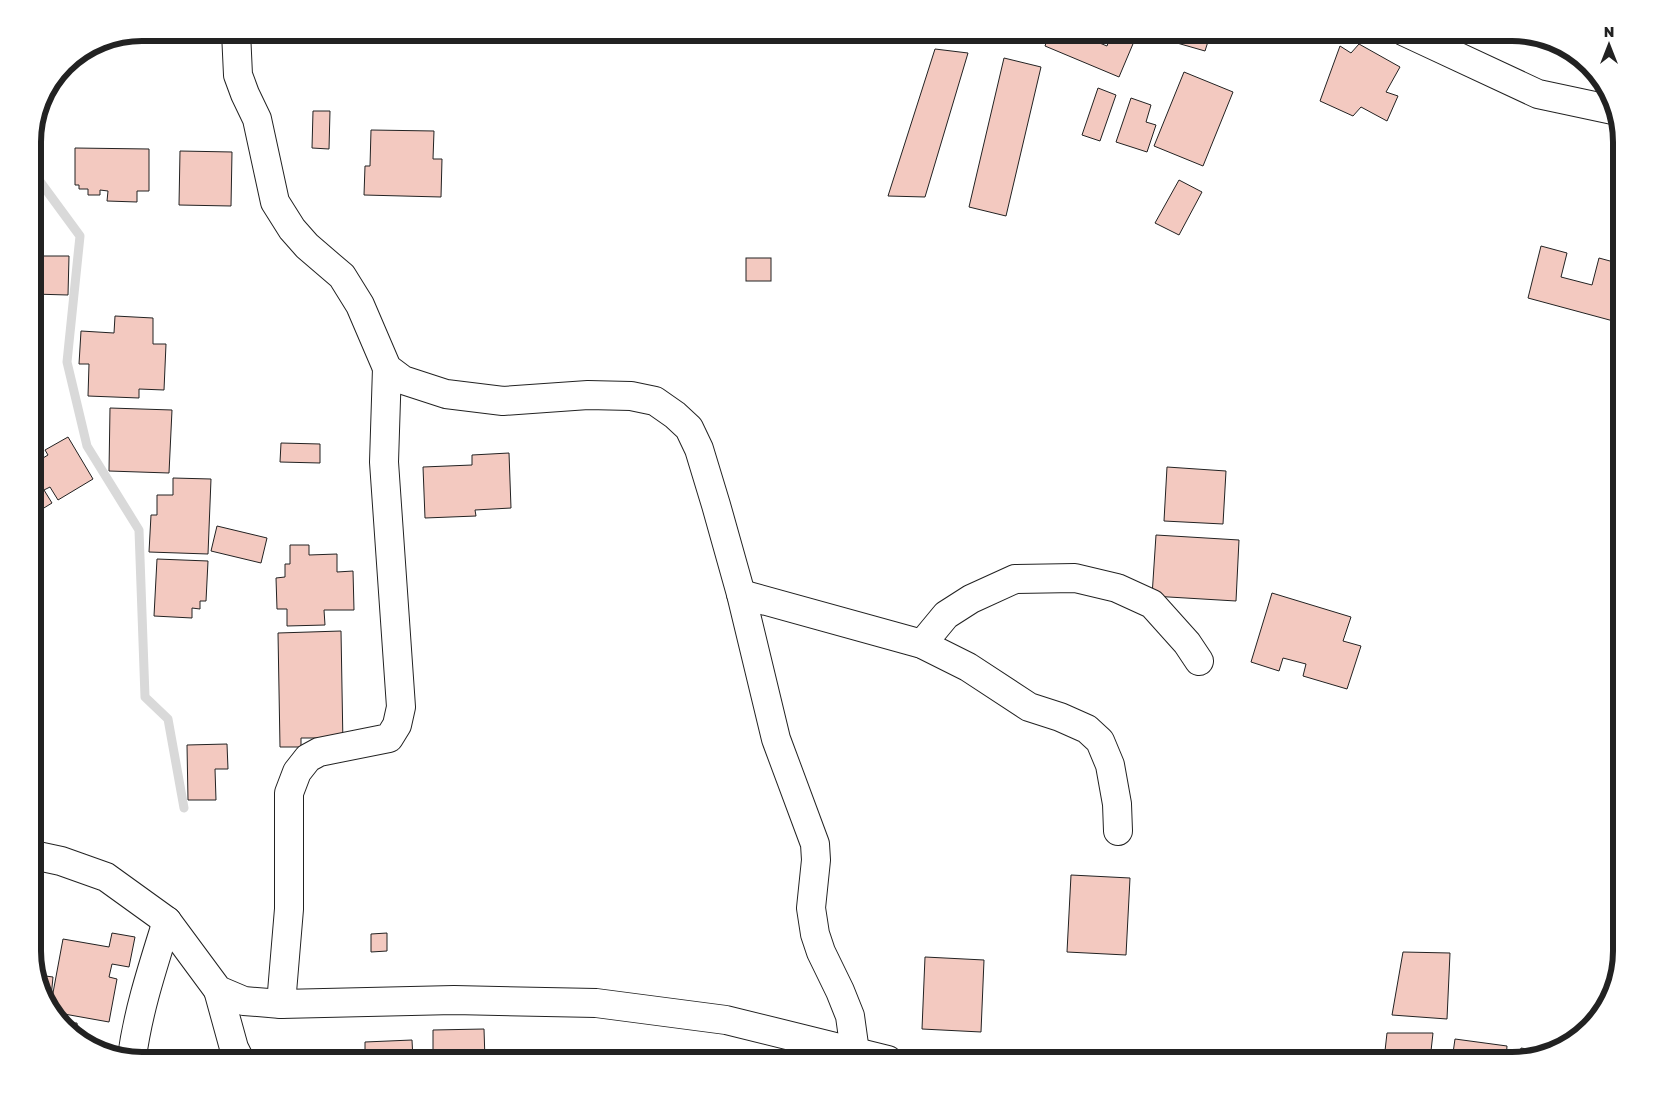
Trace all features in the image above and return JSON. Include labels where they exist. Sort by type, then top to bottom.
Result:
[{"type":"street","points":[[236,41],[238,75],[257,119],[275,202],[292,229],[342,276],[360,305],[387,368],[384,462],[400,708],[397,725],[389,738],[319,752],[308,758],[297,772],[289,793],[289,909],[281,1004]]},
{"type":"street","points":[[1423,41],[1538,94],[1607,109]]},
{"type":"street","points":[[218,990],[244,1001],[281,1004],[454,1000],[596,1003],[726,1020],[856,1052],[850,1016],[821,952],[815,934],[811,908],[816,860],[815,844],[776,739],[741,594],[699,449],[689,428],[655,400],[631,396],[588,395],[503,400],[446,394],[404,380],[387,368]]},
{"type":"street","points":[[922,644],[946,615],[971,599],[1015,579],[1075,578],[1118,588],[1152,604],[1187,643],[1199,661]]},
{"type":"street","points":[[741,594],[922,644],[968,667],[1029,708],[1087,728],[1100,741],[1110,765],[1117,804],[1118,831]]},
{"type":"street","points":[[41,857],[61,861],[106,877],[167,921],[218,990],[236,1052]]},
{"type":"street","points":[[133,1051],[144,997],[167,921]]},
{"type":"building","points":[[1047,41],[1095,41],[1107,46],[1109,41],[1134,41],[1119,77],[1045,46]]},
{"type":"building","points":[[1170,41],[1208,41],[1205,51]]},
{"type":"building","points":[[1359,44],[1400,67],[1386,92],[1398,96],[1387,121],[1361,107],[1353,116],[1320,101],[1340,46],[1351,53]]},
{"type":"building","points":[[935,49],[968,53],[925,197],[888,196]]},
{"type":"building","points":[[1004,58],[1041,67],[1006,216],[969,207]]},
{"type":"building","points":[[1184,72],[1233,92],[1203,166],[1154,146]]},
{"type":"building","points":[[1098,88],[1116,95],[1100,141],[1082,135]]},
{"type":"building","points":[[1131,98],[1151,105],[1146,122],[1156,125],[1147,152],[1116,142]]},
{"type":"building","points":[[313,111],[330,111],[329,149],[312,148]]},
{"type":"building","points":[[371,130],[434,131],[433,159],[442,159],[441,197],[364,195],[365,166],[370,166]]},
{"type":"building","points":[[75,148],[149,149],[149,191],[137,191],[137,202],[107,201],[108,191],[100,190],[100,195],[88,195],[88,189],[79,189],[79,185],[75,185]]},
{"type":"building","points":[[180,151],[232,152],[231,206],[179,205]]},
{"type":"building","points":[[1179,180],[1202,192],[1179,235],[1155,223]]},
{"type":"building","points":[[1541,246],[1567,253],[1561,277],[1592,285],[1599,258],[1613,262],[1613,321],[1528,298]]},
{"type":"building","points":[[41,256],[69,256],[68,295],[41,294]]},
{"type":"building","points":[[746,258],[771,258],[771,281],[746,281]]},
{"type":"building","points":[[115,316],[153,318],[153,344],[166,344],[164,390],[139,389],[139,398],[88,396],[89,364],[79,364],[81,331],[114,333]]},
{"type":"building","points":[[110,408],[172,410],[169,473],[109,471]]},
{"type":"building","points":[[68,437],[93,479],[58,500],[50,487],[44,490],[52,503],[41,510],[41,459],[48,455],[45,450]]},
{"type":"building","points":[[281,443],[320,444],[320,463],[280,462]]},
{"type":"building","points":[[509,453],[511,508],[475,510],[476,516],[425,518],[423,467],[472,465],[472,455]]},
{"type":"building","points":[[1167,467],[1226,471],[1223,524],[1164,521]]},
{"type":"building","points":[[173,478],[211,479],[208,554],[149,552],[151,515],[157,515],[157,495],[173,495]]},
{"type":"building","points":[[217,526],[267,538],[261,563],[211,551]]},
{"type":"building","points":[[1156,535],[1239,540],[1236,601],[1152,596]]},
{"type":"building","points":[[290,545],[309,545],[309,555],[337,554],[337,572],[353,571],[354,610],[324,610],[325,625],[287,626],[287,609],[277,609],[276,578],[285,577],[285,564],[290,564]]},
{"type":"building","points":[[157,559],[208,561],[206,601],[200,601],[200,609],[192,608],[192,618],[154,616]]},
{"type":"building","points":[[1272,593],[1351,617],[1343,641],[1361,646],[1347,689],[1303,676],[1306,664],[1283,658],[1279,671],[1251,662]]},
{"type":"building","points":[[341,631],[343,746],[323,738],[301,738],[301,747],[280,747],[278,633]]},
{"type":"building","points":[[227,744],[228,769],[215,769],[216,800],[188,800],[187,745]]},
{"type":"building","points":[[1071,875],[1130,878],[1126,955],[1067,952]]},
{"type":"building","points":[[112,933],[135,937],[129,967],[112,964],[109,977],[117,979],[109,1022],[64,1014],[52,996],[63,939],[109,947]]},
{"type":"building","points":[[387,933],[387,951],[371,952],[371,934]]},
{"type":"building","points":[[1403,952],[1450,953],[1447,1019],[1392,1015]]},
{"type":"building","points":[[925,957],[984,960],[981,1032],[922,1029]]},
{"type":"building","points":[[45,976],[53,977],[51,994]]},
{"type":"building","points":[[484,1029],[485,1052],[433,1052],[433,1030]]},
{"type":"building","points":[[1387,1033],[1433,1033],[1431,1052],[1385,1052]]},
{"type":"building","points":[[1455,1039],[1507,1046],[1507,1052],[1453,1052]]},
{"type":"building","points":[[412,1040],[413,1052],[365,1052],[365,1042]]},
{"type":"building","points":[[1521,1048],[1531,1050],[1525,1051],[1520,1051]]},
{"type":"waterway","points":[[41,183],[80,236],[67,362],[87,446],[139,530],[145,697],[168,719],[184,808]]}]
